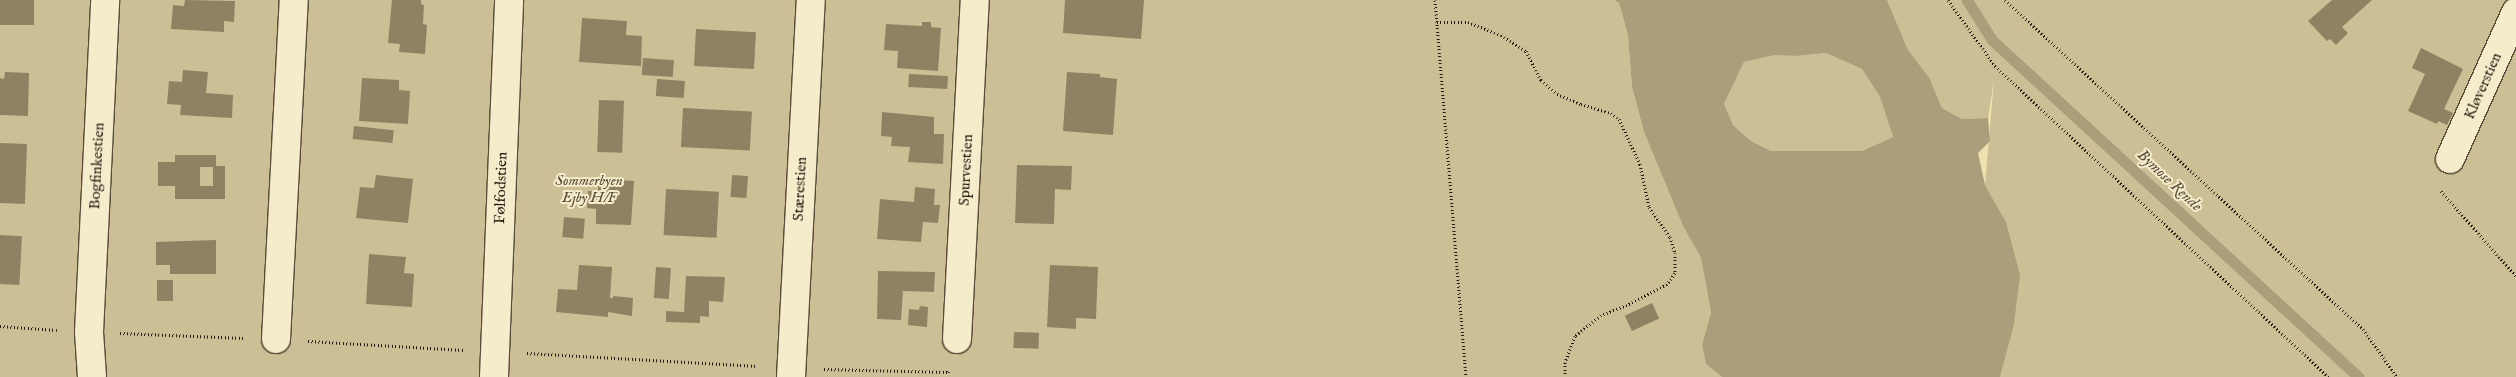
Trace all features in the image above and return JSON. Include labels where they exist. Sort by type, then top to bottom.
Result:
[{"type":"lane","name":"Bogfinkestien","points":[[92,377],[89,332],[104,0]]},
{"type":"lane","points":[[276,339],[294,0]]},
{"type":"lane","name":"Følfodstien","points":[[494,364],[508,0]]},
{"type":"lane","name":"Stærestien","points":[[790,373],[811,0]]},
{"type":"lane","name":"Spurvestien","points":[[957,339],[975,0]]},
{"type":"lane","name":"Kløverstien","points":[[2450,159],[2516,12]]},
{"type":"path","points":[[1435,0],[1466,377]]},
{"type":"path","points":[[1948,0],[1995,66],[2328,377]]},
{"type":"path","points":[[2005,0],[2363,330],[2397,377]]},
{"type":"path","points":[[1436,22],[1468,22],[1501,35],[1526,51],[1541,80],[1557,94],[1611,113],[1619,119],[1640,164],[1649,207],[1670,237],[1675,253],[1675,273],[1668,284],[1601,316],[1575,336],[1565,362],[1565,377]]},
{"type":"path","points":[[2450,159],[2436,185],[2516,276]]},
{"type":"path","points":[[0,326],[89,332],[276,339],[494,364],[790,373],[948,372],[957,339]]},
{"type":"green space","name":"Sommerbyen Ejby H/F","points":[[0,0],[1614,0],[1619,3],[1628,37],[1632,87],[1644,132],[1683,226],[1701,258],[1711,312],[1702,345],[1706,364],[1722,377],[0,377]]},
{"type":"green space","points":[[1887,0],[2516,0],[2516,377],[2000,377],[2002,369],[2006,222],[1985,185],[1994,80],[1988,118],[1962,119],[1942,108],[1929,77],[1908,50]]},
{"type":"green space","points":[[1826,53],[1862,69],[1880,97],[1893,137],[1862,151],[1771,151],[1751,141],[1733,125],[1724,104],[1744,62],[1775,55],[1796,56]]},
{"type":"shaded area","points":[[1614,0],[1887,0],[1908,50],[1929,77],[1942,108],[1962,119],[1988,118],[1990,141],[1978,153],[1985,185],[2006,222],[2020,275],[2014,324],[2000,377],[1722,377],[1706,364],[1702,345],[1711,312],[1701,258],[1683,226],[1644,132],[1632,87],[1628,36],[1619,3]],"holes":[[[1826,53],[1862,69],[1880,97],[1893,137],[1862,151],[1771,151],[1751,141],[1733,125],[1724,104],[1744,62],[1775,55],[1796,56]]]},
{"type":"building","points":[[0,0],[34,0],[34,25],[0,25]]},
{"type":"building","points":[[185,0],[235,1],[234,22],[224,21],[224,32],[171,29],[173,5],[184,6]]},
{"type":"building","points":[[392,0],[421,0],[421,4],[424,5],[423,24],[427,25],[425,54],[399,52],[400,44],[388,43]]},
{"type":"building","points":[[1065,0],[1144,0],[1141,39],[1063,33]]},
{"type":"building","points":[[2332,0],[2372,0],[2342,27],[2348,33],[2336,45],[2330,39],[2327,41],[2308,21]]},
{"type":"building","points":[[582,18],[627,21],[626,35],[642,36],[641,66],[579,62]]},
{"type":"building","points":[[922,22],[931,22],[931,27],[941,28],[938,71],[897,68],[898,51],[884,50],[886,24],[922,26]]},
{"type":"building","points":[[696,29],[756,32],[754,69],[694,66]]},
{"type":"building","points":[[2421,48],[2463,69],[2444,109],[2453,113],[2447,125],[2438,121],[2437,124],[2408,111],[2425,74],[2412,68]]},
{"type":"building","points":[[643,58],[674,60],[673,77],[642,75]]},
{"type":"building","points":[[183,70],[208,72],[206,93],[233,95],[232,118],[180,115],[181,105],[167,104],[169,81],[182,82]]},
{"type":"building","points":[[5,72],[29,73],[28,116],[0,115],[0,78],[4,79]]},
{"type":"building","points":[[1067,72],[1100,74],[1100,77],[1117,79],[1113,135],[1063,131]]},
{"type":"building","points":[[909,74],[948,76],[947,89],[908,87]]},
{"type":"building","points":[[362,78],[399,80],[399,90],[410,91],[408,124],[359,121]]},
{"type":"building","points":[[657,79],[685,81],[684,98],[656,96]]},
{"type":"building","points":[[599,100],[624,101],[622,153],[597,152]]},
{"type":"building","points":[[683,108],[752,112],[750,151],[681,147]]},
{"type":"building","points":[[882,112],[934,117],[934,134],[944,134],[943,164],[908,162],[910,147],[891,146],[892,137],[881,136]]},
{"type":"building","points":[[354,126],[394,130],[392,143],[353,139]]},
{"type":"building","points":[[0,143],[27,144],[25,204],[0,203]]},
{"type":"building","points":[[175,155],[216,155],[216,166],[225,166],[225,199],[175,199],[175,186],[158,186],[158,162],[175,162]],"holes":[[[200,167],[213,167],[213,186],[200,186]]]},
{"type":"building","points":[[1017,165],[1072,166],[1071,190],[1055,189],[1054,224],[1015,223]]},
{"type":"building","points":[[376,175],[413,179],[408,223],[356,218],[360,187],[374,188]]},
{"type":"building","points":[[732,175],[748,176],[746,198],[730,197]]},
{"type":"building","points":[[598,179],[634,181],[631,225],[596,224],[596,209],[587,208],[588,191],[598,191]]},
{"type":"building","points":[[915,187],[935,189],[934,205],[940,205],[938,223],[923,222],[921,242],[877,239],[880,199],[914,202]]},
{"type":"building","points":[[666,189],[719,192],[717,238],[664,235]]},
{"type":"building","points":[[564,217],[585,219],[583,239],[562,237]]},
{"type":"building","points":[[0,235],[22,236],[19,285],[0,284]]},
{"type":"building","points":[[216,240],[216,274],[170,274],[170,265],[156,265],[156,242]]},
{"type":"building","points":[[369,254],[406,257],[404,273],[414,274],[412,307],[366,304]]},
{"type":"building","points":[[579,265],[612,267],[610,298],[613,298],[613,296],[633,298],[632,316],[608,312],[608,317],[556,312],[558,289],[577,290]]},
{"type":"building","points":[[1050,265],[1098,267],[1096,319],[1076,318],[1076,329],[1047,327]]},
{"type":"building","points":[[656,267],[671,268],[669,299],[654,298]]},
{"type":"building","points":[[878,271],[935,272],[934,292],[903,291],[901,320],[877,319]]},
{"type":"building","points":[[686,276],[725,277],[723,302],[709,301],[709,317],[700,316],[700,323],[666,322],[666,311],[684,312]]},
{"type":"building","points":[[157,280],[173,280],[173,301],[157,301]]},
{"type":"building","points":[[1652,303],[1659,318],[1632,331],[1625,316]]},
{"type":"building","points":[[920,306],[928,307],[927,327],[908,325],[909,309],[919,310]]},
{"type":"building","points":[[1014,332],[1039,333],[1038,349],[1013,348]]},
{"type":"waterway","name":"Bymose Rende","points":[[1967,0],[1992,40],[2358,377]]}]
